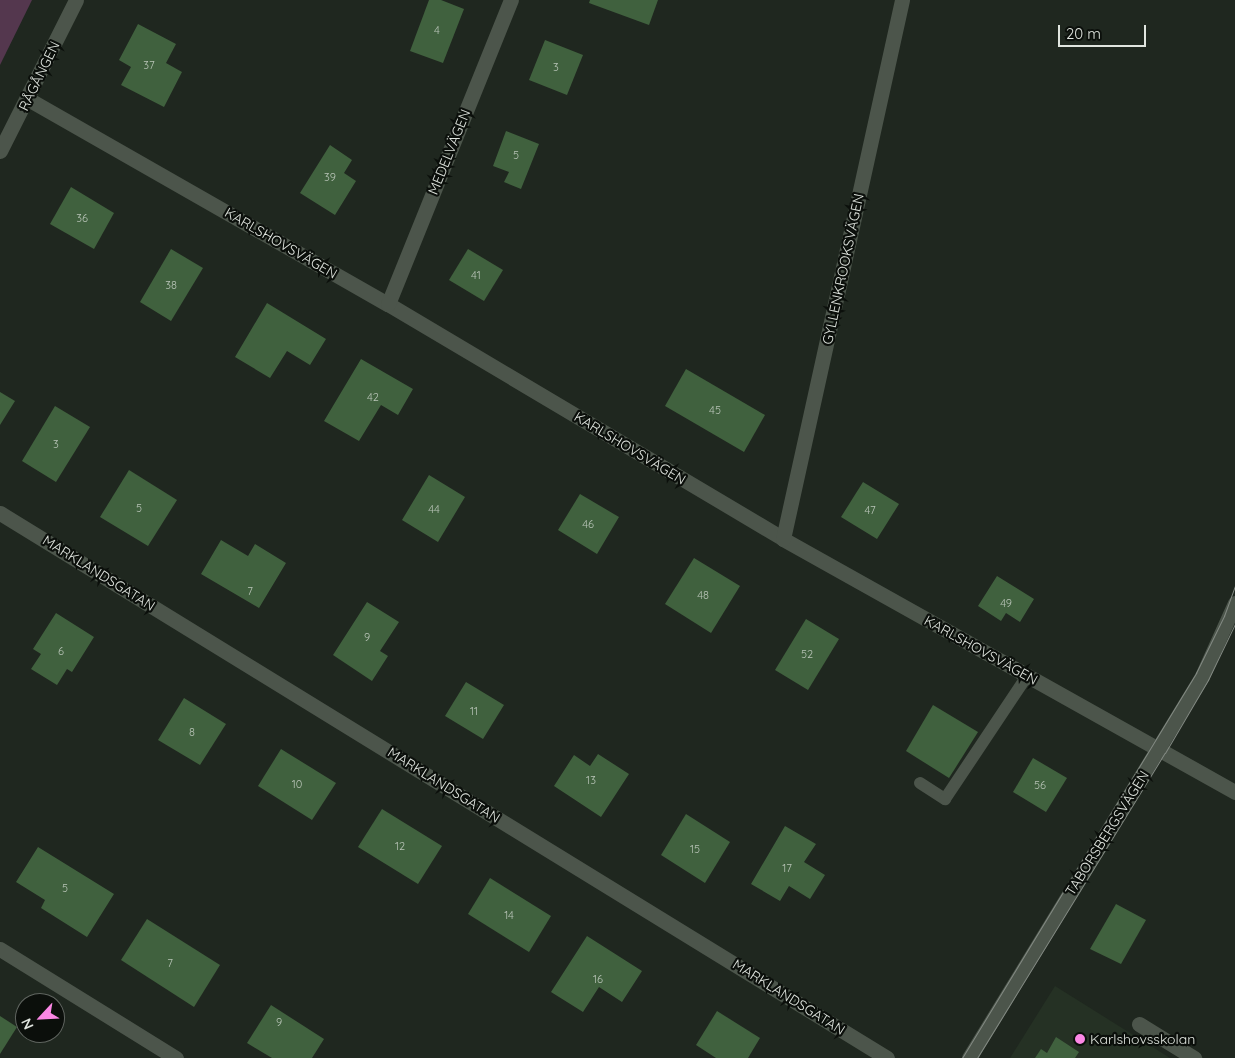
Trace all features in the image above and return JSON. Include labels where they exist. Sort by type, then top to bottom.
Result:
[{"type":"street","name":"RÅGÅNGEN","points":[[0,151],[28,99],[76,0]]},
{"type":"street","name":"MEDELVÄGEN","points":[[388,304],[511,0]]},
{"type":"street","name":"GYLLENKROOKSVÄGEN","points":[[783,539],[902,0]]},
{"type":"street","name":"KARLSHOVSVÄGEN","points":[[28,99],[388,304],[783,539],[1235,792]]},
{"type":"street","name":"MARKLANDSGATAN","points":[[0,513],[888,1058]]},
{"type":"street","name":"TABORSBERGSVÄGEN","points":[[969,1058],[1202,676],[1235,603]]},
{"type":"street","points":[[0,949],[176,1058]]},
{"type":"street","points":[[1139,1024],[1194,1058]]},
{"type":"lane","points":[[920,783],[944,799],[1027,676]]},
{"type":"shaded area","points":[[0,0],[32,0],[0,65]]},
{"type":"shaded area","name":"Karlshovsskolan","points":[[1055,986],[1170,1058],[1010,1058]]},
{"type":"building","points":[[429,0],[441,0],[464,9],[443,63],[410,51]]},
{"type":"building","points":[[590,0],[658,0],[649,25],[589,3]]},
{"type":"building","points":[[138,24],[176,44],[166,63],[182,72],[164,107],[121,85],[131,67],[119,60]]},
{"type":"building","points":[[545,40],[583,55],[567,95],[529,80]]},
{"type":"building","points":[[506,131],[539,144],[521,189],[504,182],[509,172],[493,166]]},
{"type":"building","points":[[330,145],[352,160],[344,173],[356,181],[335,215],[300,193]]},
{"type":"building","points":[[71,187],[114,213],[94,249],[50,224]]},
{"type":"building","points":[[171,249],[203,268],[171,321],[140,302]]},
{"type":"building","points":[[468,249],[503,270],[484,301],[449,280]]},
{"type":"building","points":[[267,303],[326,339],[310,365],[287,351],[270,378],[235,357]]},
{"type":"building","points":[[361,359],[413,389],[398,415],[381,405],[359,441],[324,421]]},
{"type":"building","points":[[686,369],[765,415],[744,452],[665,406]]},
{"type":"building","points":[[0,392],[15,401],[0,425]]},
{"type":"building","points":[[55,406],[90,427],[56,482],[22,461]]},
{"type":"building","points":[[129,470],[177,500],[148,546],[100,517]]},
{"type":"building","points":[[429,475],[465,497],[438,542],[402,520]]},
{"type":"building","points":[[863,482],[899,504],[877,539],[841,517]]},
{"type":"building","points":[[580,494],[619,517],[597,554],[558,530]]},
{"type":"building","points":[[221,540],[248,556],[255,544],[286,563],[259,608],[201,574]]},
{"type":"building","points":[[694,558],[740,586],[711,633],[665,604]]},
{"type":"building","points":[[997,576],[1034,599],[1020,622],[1006,613],[1001,621],[978,606]]},
{"type":"building","points":[[367,602],[399,622],[380,651],[388,656],[372,681],[333,655]]},
{"type":"building","points":[[56,613],[94,637],[72,672],[67,669],[57,685],[31,669],[41,654],[33,649]]},
{"type":"building","points":[[806,619],[839,639],[808,690],[775,670]]},
{"type":"building","points":[[466,682],[504,705],[483,739],[445,716]]},
{"type":"building","points":[[184,698],[226,724],[200,765],[158,740]]},
{"type":"building","points":[[933,705],[978,732],[949,778],[906,751]]},
{"type":"building","points":[[281,749],[336,783],[312,820],[258,786]]},
{"type":"building","points":[[598,754],[629,774],[601,817],[554,786],[574,755],[590,766]]},
{"type":"building","points":[[1033,758],[1067,778],[1046,812],[1013,792]]},
{"type":"building","points":[[382,809],[442,846],[418,884],[358,847]]},
{"type":"building","points":[[686,814],[730,842],[705,883],[661,855]]},
{"type":"building","points":[[785,826],[816,844],[804,862],[825,875],[810,899],[789,886],[780,901],[751,884]]},
{"type":"building","points":[[38,847],[114,894],[87,937],[41,908],[45,900],[16,882]]},
{"type":"building","points":[[490,878],[551,916],[529,952],[468,914]]},
{"type":"building","points":[[1116,904],[1146,920],[1121,964],[1090,949]]},
{"type":"building","points":[[147,919],[220,965],[194,1007],[121,960]]},
{"type":"building","points":[[587,936],[642,971],[622,1002],[599,987],[583,1012],[551,992]]},
{"type":"building","points":[[271,1005],[324,1039],[312,1058],[272,1058],[247,1043]]},
{"type":"building","points":[[717,1011],[760,1038],[748,1058],[716,1058],[696,1045]]},
{"type":"building","points":[[0,1016],[15,1026],[15,1030],[0,1054]]},
{"type":"building","points":[[1056,1037],[1079,1052],[1075,1058],[1035,1058],[1041,1049],[1047,1053]]},
{"type":"tram line","points":[[962,1058],[1196,673],[1224,616],[1235,586]]},
{"type":"tram line","points":[[977,1058],[1165,753],[1208,680],[1235,624]]},
{"type":"place","name":"Karlshovsskolan","points":[[1080,1039]]}]
